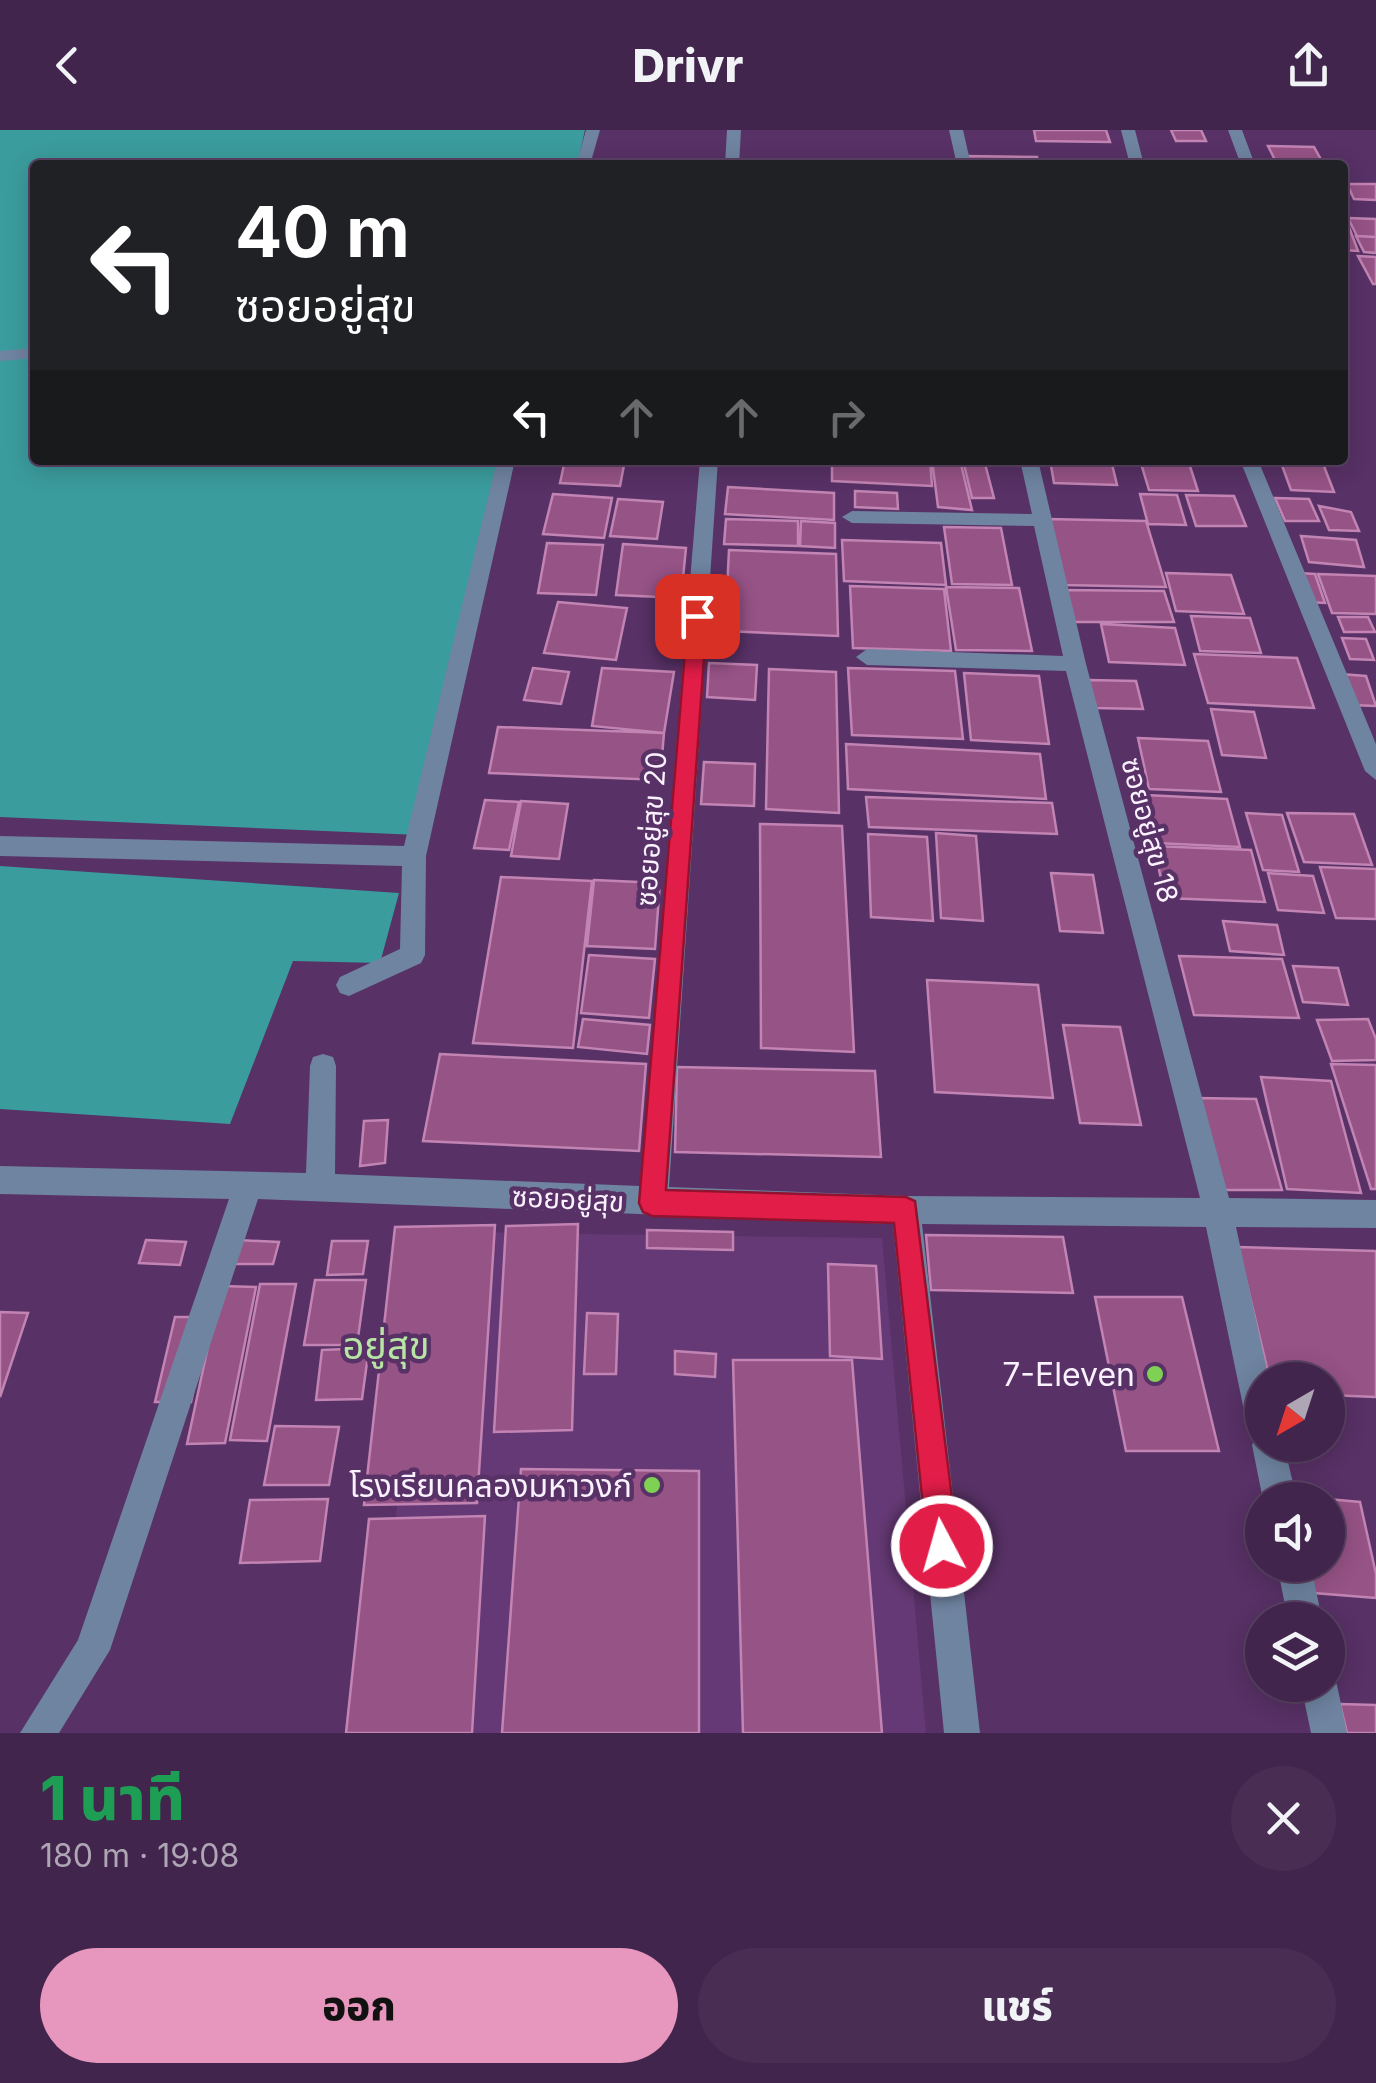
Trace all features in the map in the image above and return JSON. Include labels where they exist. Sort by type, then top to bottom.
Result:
[{"type":"street","points":[[584,160],[592,130]]},
{"type":"street","points":[[732,160],[734,130]]},
{"type":"street","points":[[956,130],[963,160]]},
{"type":"street","points":[[1128,130],[1135,160]]},
{"type":"street","points":[[1235,130],[1246,160]]},
{"type":"street","points":[[0,356],[30,354]]},
{"type":"street","points":[[348,985],[412,955],[414,856],[505,465]]},
{"type":"street","name":"ซอยอยู่สุข 20","points":[[652,1203],[709,465]]},
{"type":"street","name":"ซอยอยู่สุข 18","points":[[1030,465],[1075,664],[1218,1214],[1250,1362]]},
{"type":"street","points":[[1251,465],[1376,771]]},
{"type":"street","points":[[852,517],[1042,520]]},
{"type":"street","points":[[867,657],[1075,664]]},
{"type":"street","points":[[0,846],[414,856]]},
{"type":"street","points":[[320,1188],[322,1066]]},
{"type":"street","name":"ซอยอยู่สุข","points":[[0,1180],[248,1184],[652,1203],[906,1210],[1376,1214]]},
{"type":"street","points":[[38,1733],[92,1650],[248,1184]]},
{"type":"street","points":[[906,1210],[962,1733]]},
{"type":"street","points":[[1323,1702],[1330,1733]]},
{"type":"shaded area","points":[[0,130],[585,130],[578,160],[30,160],[30,465],[506,465],[419,835],[0,817]]},
{"type":"shaded area","points":[[0,866],[399,893],[380,963],[293,961],[230,1124],[0,1109]]},
{"type":"shaded area","name":"โรงเรียนคลองมหาวงก์","points":[[428,1226],[506,1233],[882,1238],[926,1733],[372,1733]]},
{"type":"building","points":[[1034,130],[1106,130],[1110,142],[1036,141]]},
{"type":"building","points":[[1171,130],[1201,130],[1206,141],[1176,141]]},
{"type":"building","points":[[1268,146],[1314,147],[1321,160],[1275,160]]},
{"type":"building","points":[[965,156],[1038,160],[966,160]]},
{"type":"building","points":[[1348,184],[1376,184],[1376,200],[1354,199]]},
{"type":"building","points":[[1348,218],[1376,219],[1376,237],[1357,236]]},
{"type":"building","points":[[1348,227],[1349,227],[1358,251],[1348,250]]},
{"type":"building","points":[[1356,236],[1376,237],[1376,253],[1364,252]]},
{"type":"building","points":[[1358,256],[1376,257],[1376,284],[1373,284]]},
{"type":"building","points":[[564,465],[624,465],[620,486],[560,483]]},
{"type":"building","points":[[832,465],[930,465],[932,486],[832,481]]},
{"type":"building","points":[[933,465],[961,465],[972,510],[938,507]]},
{"type":"building","points":[[964,465],[985,465],[994,498],[972,498]]},
{"type":"building","points":[[1051,465],[1112,465],[1117,485],[1054,483]]},
{"type":"building","points":[[1142,465],[1190,465],[1198,491],[1149,490]]},
{"type":"building","points":[[1282,465],[1324,465],[1334,492],[1291,490]]},
{"type":"building","points":[[728,487],[834,493],[834,520],[725,514]]},
{"type":"building","points":[[855,491],[897,493],[898,509],[855,507]]},
{"type":"building","points":[[553,494],[612,498],[604,538],[543,534]]},
{"type":"building","points":[[1140,494],[1177,495],[1186,525],[1148,524]]},
{"type":"building","points":[[1186,495],[1234,496],[1246,526],[1196,526]]},
{"type":"building","points":[[1275,498],[1309,499],[1319,521],[1285,521]]},
{"type":"building","points":[[618,499],[663,502],[657,539],[610,536]]},
{"type":"building","points":[[1319,506],[1351,512],[1359,531],[1329,530]]},
{"type":"building","points":[[726,519],[798,521],[798,546],[724,544]]},
{"type":"building","points":[[1047,519],[1146,521],[1166,587],[1062,585]]},
{"type":"building","points":[[801,521],[835,523],[835,548],[800,546]]},
{"type":"building","points":[[944,527],[1001,528],[1012,585],[952,584]]},
{"type":"building","points":[[1301,536],[1356,540],[1364,567],[1309,562]]},
{"type":"building","points":[[842,540],[941,543],[946,585],[844,581]]},
{"type":"building","points":[[547,543],[603,545],[596,595],[538,593]]},
{"type":"building","points":[[623,544],[686,548],[681,598],[616,595]]},
{"type":"building","points":[[729,550],[836,554],[838,636],[725,631]]},
{"type":"building","points":[[1166,573],[1231,575],[1244,614],[1176,611]]},
{"type":"building","points":[[1298,573],[1315,574],[1325,603],[1308,602]]},
{"type":"building","points":[[1318,574],[1376,576],[1376,614],[1332,613]]},
{"type":"building","points":[[850,586],[944,589],[951,651],[853,648]]},
{"type":"building","points":[[946,587],[1019,588],[1032,651],[956,650]]},
{"type":"building","points":[[1063,590],[1164,591],[1174,622],[1071,622]]},
{"type":"building","points":[[558,602],[627,608],[616,660],[544,653]]},
{"type":"building","points":[[1191,616],[1250,618],[1261,653],[1200,651]]},
{"type":"building","points":[[1338,617],[1368,617],[1375,632],[1344,632]]},
{"type":"building","points":[[1101,624],[1175,628],[1185,665],[1109,662]]},
{"type":"building","points":[[1342,638],[1366,639],[1374,660],[1350,659]]},
{"type":"building","points":[[1194,654],[1297,658],[1314,708],[1208,703]]},
{"type":"building","points":[[709,663],[757,665],[755,700],[707,697]]},
{"type":"building","points":[[533,668],[569,672],[561,704],[524,700]]},
{"type":"building","points":[[602,668],[674,672],[664,733],[592,726]]},
{"type":"building","points":[[848,668],[955,671],[963,739],[852,735]]},
{"type":"building","points":[[769,669],[836,672],[839,813],[766,809]]},
{"type":"building","points":[[964,673],[1039,676],[1049,744],[971,740]]},
{"type":"building","points":[[1340,674],[1366,676],[1376,706],[1351,705]]},
{"type":"building","points":[[1089,680],[1136,681],[1143,709],[1095,708]]},
{"type":"building","points":[[1211,709],[1254,712],[1266,758],[1222,755]]},
{"type":"building","points":[[498,727],[664,733],[660,780],[489,773]]},
{"type":"building","points":[[1138,738],[1208,741],[1221,792],[1149,789]]},
{"type":"building","points":[[846,744],[1040,754],[1046,799],[848,789]]},
{"type":"building","points":[[704,762],[755,764],[754,806],[701,804]]},
{"type":"building","points":[[1145,795],[1227,799],[1240,847],[1155,843]]},
{"type":"building","points":[[866,797],[1052,803],[1057,834],[869,827]]},
{"type":"building","points":[[485,800],[519,802],[509,850],[474,848]]},
{"type":"building","points":[[521,801],[568,804],[559,859],[511,856]]},
{"type":"building","points":[[1246,813],[1282,815],[1299,872],[1263,870]]},
{"type":"building","points":[[1287,813],[1354,814],[1372,865],[1304,862]]},
{"type":"building","points":[[760,824],[842,826],[854,1052],[761,1048]]},
{"type":"building","points":[[936,833],[976,836],[983,921],[941,918]]},
{"type":"building","points":[[868,834],[927,837],[933,921],[871,917]]},
{"type":"building","points":[[1154,846],[1251,850],[1265,902],[1165,898]]},
{"type":"building","points":[[1320,867],[1376,869],[1376,919],[1336,918]]},
{"type":"building","points":[[1051,873],[1093,875],[1103,933],[1060,931]]},
{"type":"building","points":[[1268,873],[1313,876],[1324,913],[1278,910]]},
{"type":"building","points":[[501,877],[592,881],[573,1048],[473,1043]]},
{"type":"building","points":[[594,880],[660,883],[655,949],[587,946]]},
{"type":"building","points":[[1223,921],[1277,925],[1284,955],[1230,951]]},
{"type":"building","points":[[589,955],[655,959],[649,1018],[581,1013]]},
{"type":"building","points":[[1179,956],[1282,959],[1299,1018],[1194,1015]]},
{"type":"building","points":[[1293,966],[1338,968],[1348,1005],[1303,1002]]},
{"type":"building","points":[[927,980],[1038,985],[1053,1098],[935,1092]]},
{"type":"building","points":[[583,1019],[650,1025],[647,1054],[578,1047]]},
{"type":"building","points":[[1368,1019],[1376,1039],[1376,1060],[1332,1061],[1317,1020]]},
{"type":"building","points":[[1063,1025],[1120,1027],[1141,1125],[1080,1123]]},
{"type":"building","points":[[440,1054],[646,1064],[639,1151],[423,1141]]},
{"type":"building","points":[[1331,1064],[1376,1065],[1376,1189],[1371,1189]]},
{"type":"building","points":[[677,1067],[875,1071],[881,1157],[675,1152]]},
{"type":"building","points":[[1261,1077],[1331,1081],[1361,1193],[1287,1189]]},
{"type":"building","points":[[1196,1098],[1256,1099],[1282,1190],[1220,1190]]},
{"type":"building","points":[[388,1120],[385,1163],[360,1166],[364,1121]]},
{"type":"building","points":[[578,1224],[572,1430],[494,1432],[506,1226]]},
{"type":"building","points":[[495,1225],[477,1503],[364,1505],[395,1227]]},
{"type":"building","points":[[647,1230],[733,1232],[733,1250],[647,1248]]},
{"type":"building","points":[[926,1235],[1063,1237],[1073,1293],[931,1290]]},
{"type":"building","points":[[146,1240],[186,1242],[180,1265],[139,1263]]},
{"type":"building","points":[[238,1240],[279,1242],[273,1264],[232,1264]]},
{"type":"building","points":[[332,1241],[368,1241],[363,1274],[327,1275]]},
{"type":"building","points":[[1238,1247],[1376,1251],[1376,1397],[1345,1396],[1345,1362],[1266,1362]]},
{"type":"building","points":[[828,1264],[876,1266],[882,1359],[830,1356]]},
{"type":"building","points":[[315,1280],[366,1280],[357,1345],[304,1345]]},
{"type":"building","points":[[260,1284],[296,1284],[267,1441],[230,1440]]},
{"type":"building","points":[[221,1286],[256,1287],[225,1443],[187,1444]]},
{"type":"building","name":"7-Eleven","points":[[1095,1297],[1182,1297],[1219,1451],[1126,1451]]},
{"type":"building","points":[[0,1312],[28,1313],[0,1397]]},
{"type":"building","points":[[587,1313],[618,1314],[616,1374],[584,1374]]},
{"type":"building","points":[[175,1317],[210,1317],[191,1402],[155,1402]]},
{"type":"building","points":[[369,1348],[362,1399],[316,1400],[322,1350]]},
{"type":"building","points":[[675,1351],[716,1354],[715,1377],[675,1374]]},
{"type":"building","points":[[733,1360],[852,1360],[882,1733],[743,1733]]},
{"type":"building","points":[[275,1426],[339,1427],[329,1485],[264,1485]]},
{"type":"building","points":[[521,1469],[699,1471],[699,1733],[502,1733]]},
{"type":"building","points":[[328,1499],[320,1561],[240,1563],[250,1500]]},
{"type":"building","points":[[1345,1501],[1360,1502],[1376,1574],[1376,1598],[1314,1593],[1312,1582],[1345,1582]]},
{"type":"building","points":[[485,1516],[472,1733],[346,1733],[369,1519]]},
{"type":"building","points":[[1340,1704],[1376,1705],[1376,1733],[1347,1733]]},
{"type":"place","name":"7-Eleven","points":[[1155,1374]]},
{"type":"place","name":"โรงเรียนคลองมหาวงก์","points":[[652,1485]]},
{"type":"district","name":"อยู่สุข","points":[[386,1345]]},
{"type":"route","points":[[697,616],[652,1203],[906,1210],[942,1546]]}]
